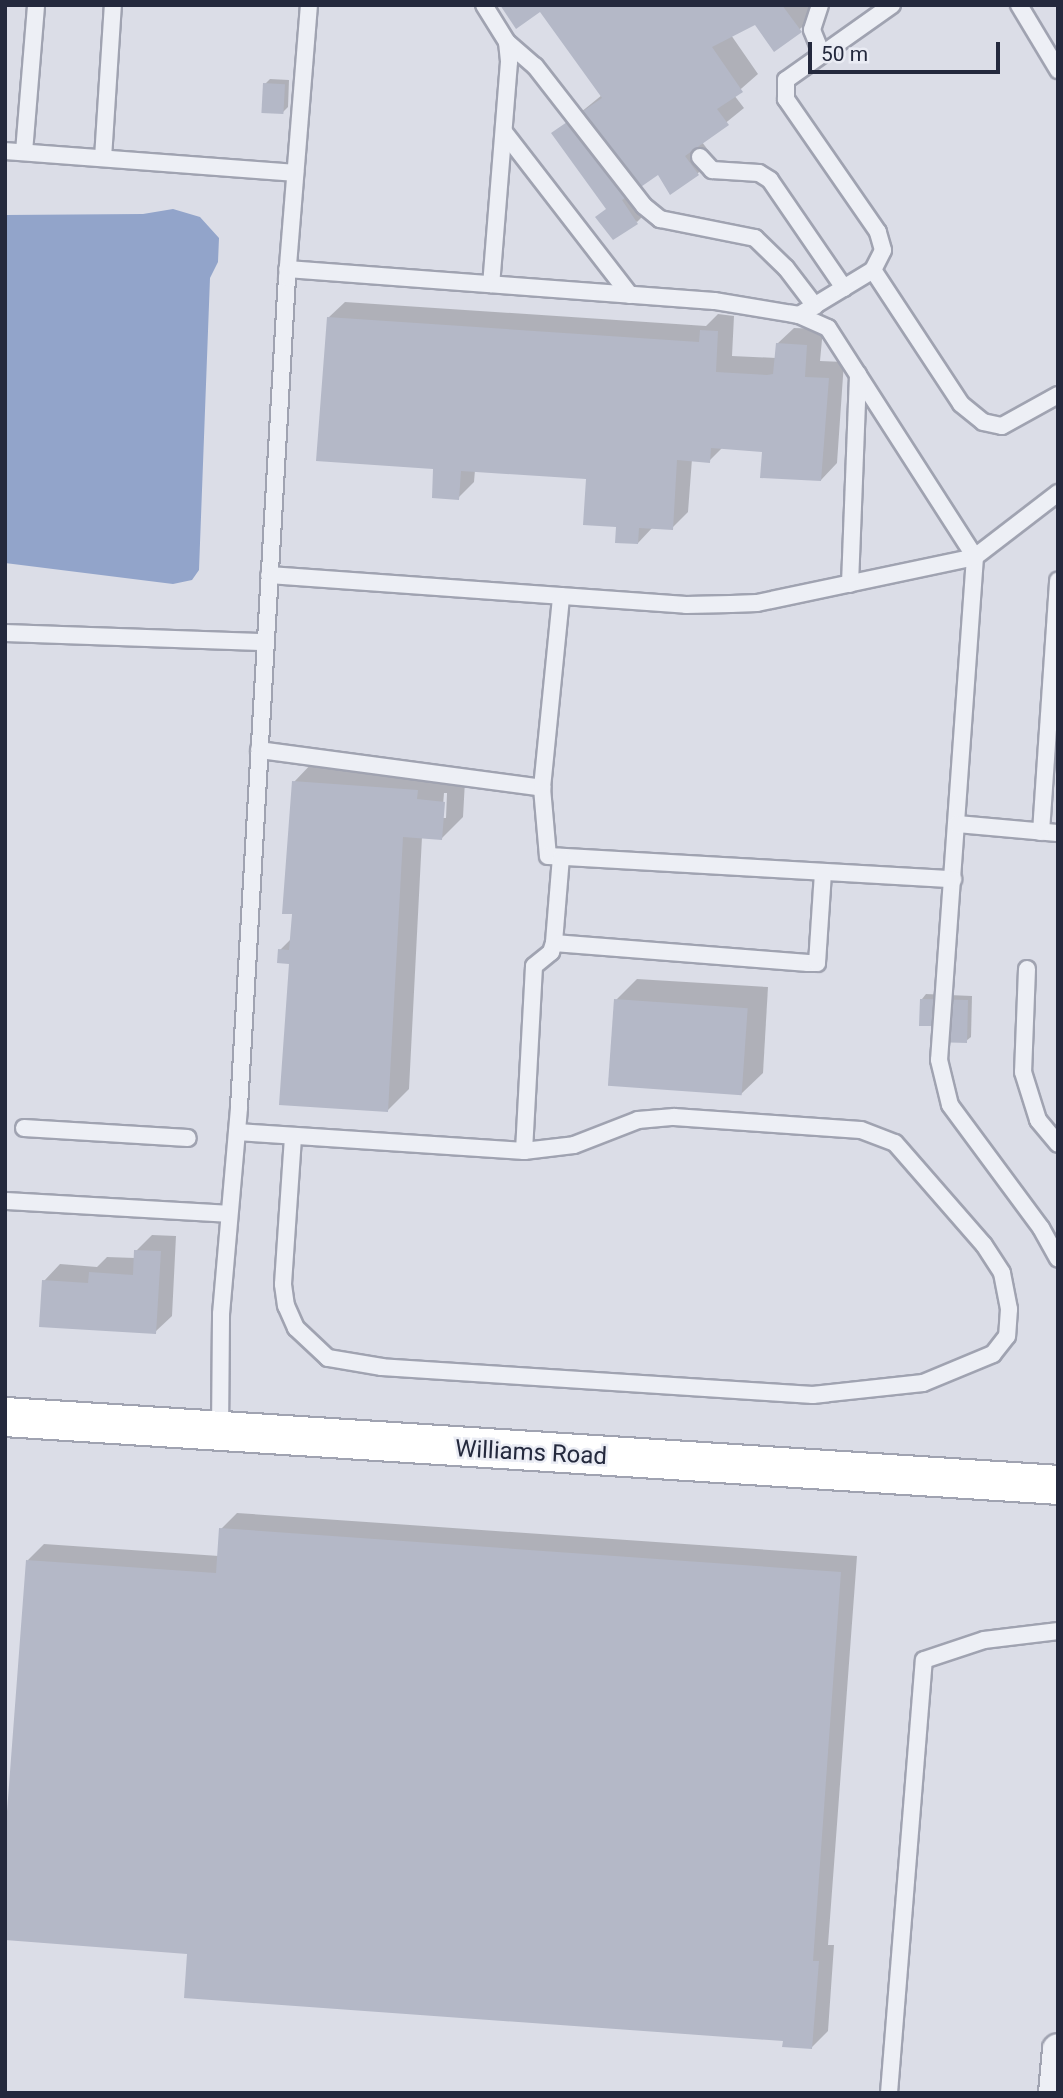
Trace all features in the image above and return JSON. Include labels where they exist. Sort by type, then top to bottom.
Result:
[{"type":"main road","name":"Williams Road","points":[[5,1417],[220,1433],[1058,1485]]},
{"type":"street","points":[[1054,2093],[1058,2049]]},
{"type":"lane","points":[[24,152],[36,5]]},
{"type":"lane","points":[[103,158],[113,5]]},
{"type":"lane","points":[[220,1433],[228,1214],[237,1132],[287,268],[309,5]]},
{"type":"lane","points":[[484,5],[507,42],[535,66],[644,206],[660,219],[755,239],[786,268],[815,306]]},
{"type":"lane","points":[[820,5],[812,30],[821,52]]},
{"type":"lane","points":[[799,315],[873,270],[883,250],[878,232],[786,99],[786,80],[821,52],[892,5]]},
{"type":"lane","points":[[1019,5],[1058,70]]},
{"type":"lane","points":[[491,284],[504,132],[507,42]]},
{"type":"lane","points":[[504,132],[631,295]]},
{"type":"lane","points":[[5,151],[295,173]]},
{"type":"lane","points":[[700,157],[712,170],[759,173],[770,180],[844,288]]},
{"type":"lane","points":[[287,268],[714,301],[799,315],[828,328],[975,556],[939,1060],[950,1105],[1041,1228],[1058,1259]]},
{"type":"lane","points":[[873,270],[961,404],[983,422],[1002,426],[1058,396]]},
{"type":"lane","points":[[850,584],[858,374]]},
{"type":"lane","points":[[270,575],[686,605],[749,604],[975,556],[1058,493]]},
{"type":"lane","points":[[1041,832],[1058,581]]},
{"type":"lane","points":[[561,596],[542,788],[548,856],[953,879]]},
{"type":"lane","points":[[5,633],[266,642]]},
{"type":"lane","points":[[260,750],[542,788]]},
{"type":"lane","points":[[957,824],[1058,833]]},
{"type":"lane","points":[[524,1151],[534,966],[551,952],[554,943],[561,857]]},
{"type":"lane","points":[[554,943],[817,963],[823,872]]},
{"type":"lane","points":[[1027,969],[1023,1072],[1038,1120],[1058,1144]]},
{"type":"lane","points":[[237,1132],[524,1151],[574,1144],[638,1120],[674,1117],[861,1129],[895,1143],[984,1245],[1002,1273],[1009,1309],[1007,1336],[993,1354],[923,1383],[813,1395],[382,1367],[328,1358],[296,1328],[286,1306],[283,1284],[293,1136]]},
{"type":"lane","points":[[24,1128],[188,1138]]},
{"type":"lane","points":[[5,1201],[228,1214]]},
{"type":"lane","points":[[888,2093],[924,1660],[984,1640],[1058,1631]]},
{"type":"water","points":[[173,209],[200,217],[219,238],[218,262],[210,278],[199,570],[192,580],[173,584],[5,563],[5,215],[143,214]]},
{"type":"building","points":[[500,5],[782,5],[802,32],[774,52],[755,25],[712,47],[743,92],[717,109],[729,125],[685,156],[699,175],[670,195],[658,175],[622,200],[638,224],[613,240],[595,217],[606,209],[551,133],[602,98],[540,12],[516,29]]},
{"type":"building","points":[[263,83],[285,84],[283,114],[261,113]]},
{"type":"building","points":[[327,317],[699,342],[700,330],[718,331],[716,372],[767,375],[773,374],[776,343],[807,345],[805,377],[829,378],[821,481],[760,478],[762,452],[711,448],[710,463],[677,460],[673,530],[639,528],[638,544],[615,543],[616,527],[583,525],[586,479],[461,471],[459,500],[432,498],[433,469],[316,461]]},
{"type":"building","points":[[292,781],[418,790],[417,799],[445,802],[442,840],[403,837],[388,1112],[279,1105],[289,964],[277,963],[278,949],[289,950],[292,914],[282,914]]},
{"type":"building","points":[[614,999],[748,1008],[742,1095],[608,1086]]},
{"type":"building","points":[[920,999],[968,1000],[967,1043],[934,1042],[935,1026],[919,1026]]},
{"type":"building","points":[[134,1250],[161,1251],[156,1334],[39,1327],[42,1280],[88,1283],[89,1272],[133,1275]]},
{"type":"building","points":[[219,1528],[841,1572],[813,1961],[819,1961],[812,2049],[782,2047],[783,2041],[184,1998],[187,1954],[5,1940],[5,1838],[26,1560],[216,1573]]}]
